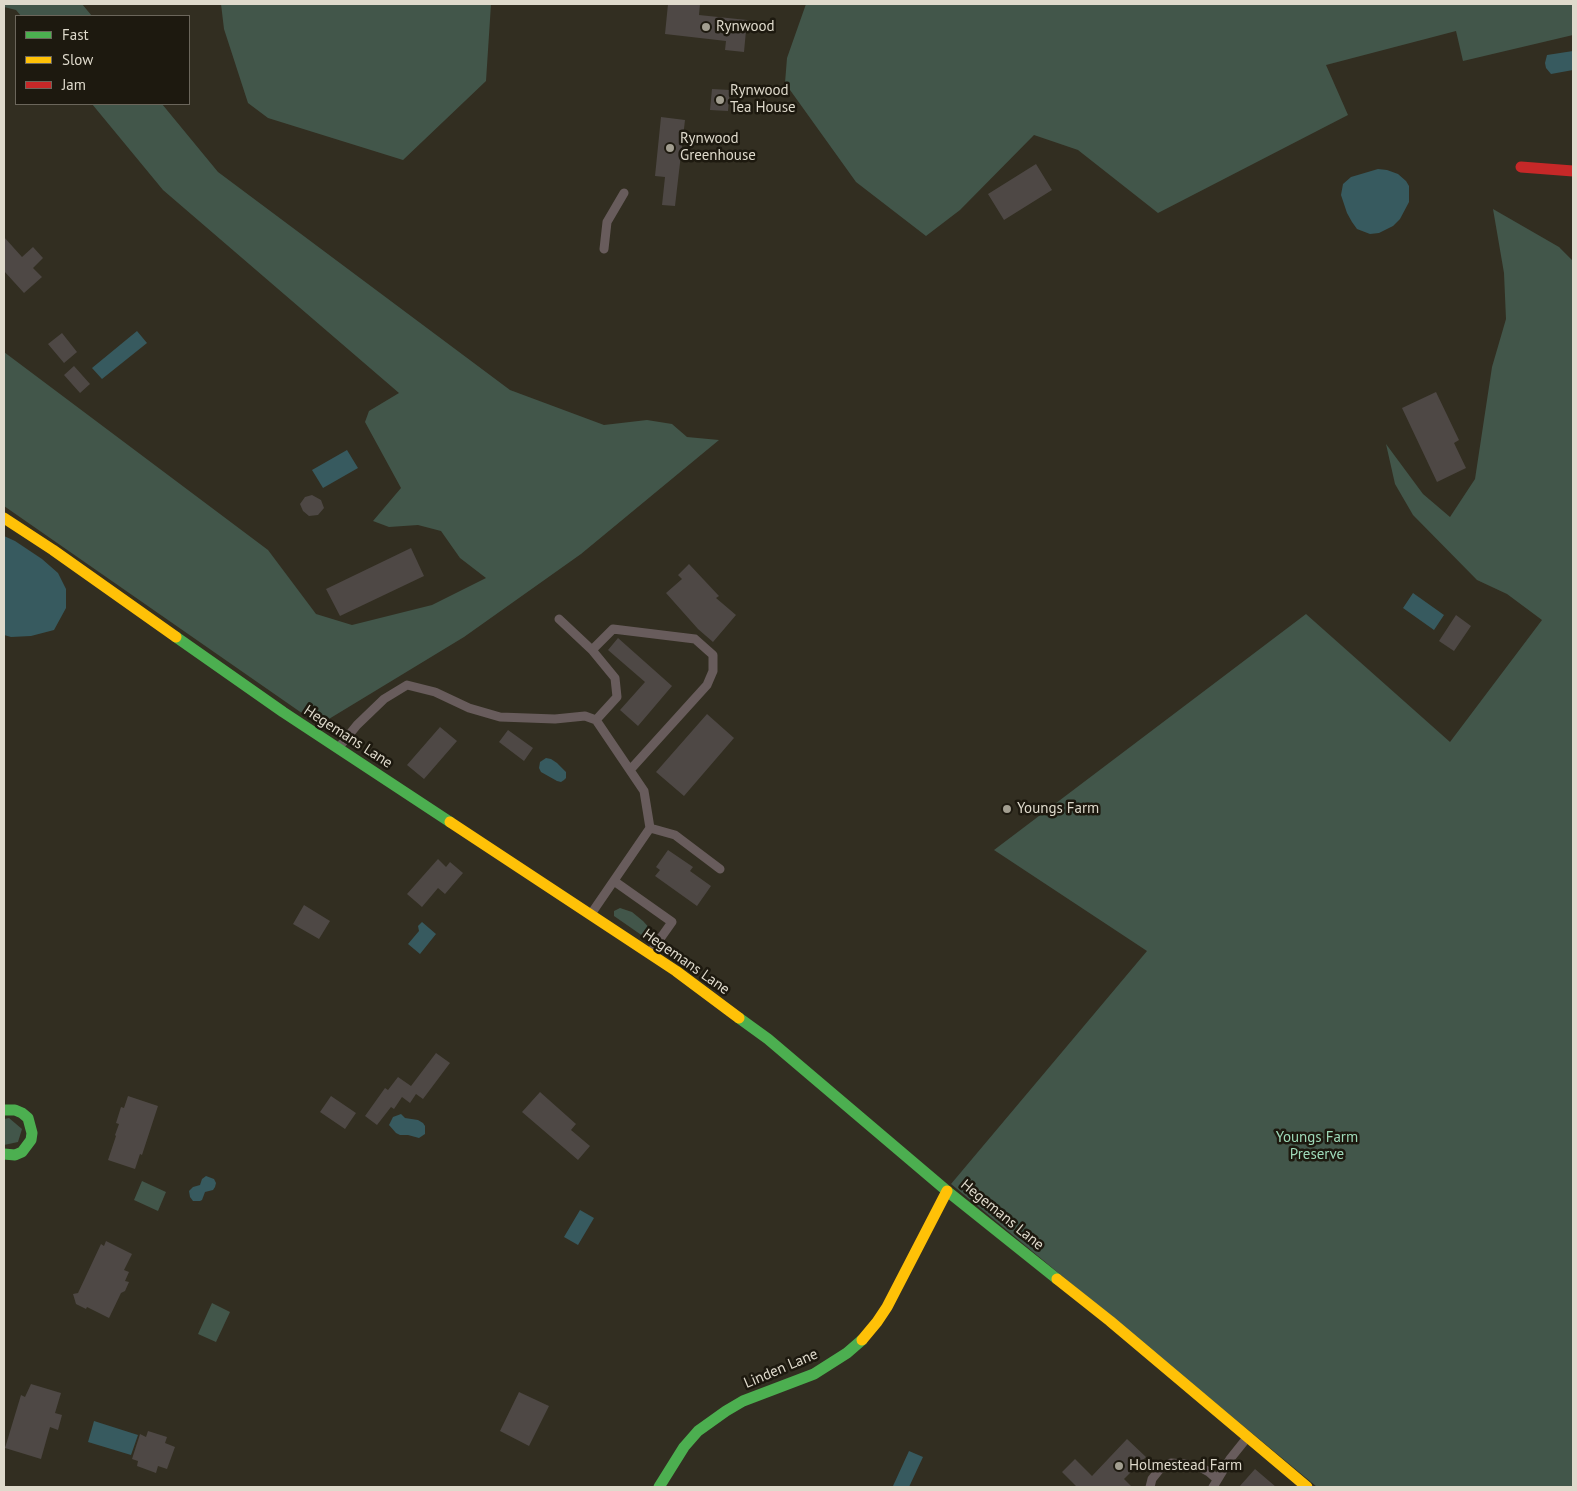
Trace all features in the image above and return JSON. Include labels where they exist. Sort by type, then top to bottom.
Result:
[{"type":"street","points":[[1521,166],[1573,171]]},
{"type":"street","name":"Hegemans Lane","points":[[4,518],[53,550],[283,712],[676,971],[768,1039],[948,1191],[1110,1321],[1307,1487]]},
{"type":"street","points":[[4,1110],[15,1110],[22,1113],[28,1118],[32,1133],[31,1140],[22,1152],[15,1155],[4,1154]]},
{"type":"street","name":"Linden Lane","points":[[659,1487],[684,1447],[698,1431],[726,1411],[743,1402],[814,1374],[847,1353],[861,1341],[877,1322],[887,1306],[948,1191]]},
{"type":"lane","points":[[604,249],[608,222],[624,193]]},
{"type":"lane","points":[[560,619],[592,650],[615,678],[617,697],[596,720]]},
{"type":"lane","points":[[592,650],[613,629],[695,639],[713,655],[713,670],[708,685],[630,770]]},
{"type":"lane","points":[[338,748],[356,725],[384,699],[407,685],[435,692],[469,708],[500,717],[555,719],[585,716],[596,720],[644,791],[650,828],[590,914]]},
{"type":"lane","points":[[650,828],[675,835],[720,869]]},
{"type":"lane","points":[[614,881],[672,922],[650,954]]},
{"type":"lane","points":[[1215,1483],[1230,1459],[1248,1437]]},
{"type":"lane","points":[[1150,1487],[1152,1479],[1160,1469],[1171,1463],[1200,1467],[1210,1472],[1215,1483]]},
{"type":"green space","points":[[4,4],[82,4],[91,15],[20,15],[16,10],[4,7]]},
{"type":"green space","points":[[221,4],[491,4],[486,81],[403,160],[268,118],[248,103],[224,29]]},
{"type":"green space","points":[[806,4],[1573,4],[1573,35],[1463,61],[1456,31],[1326,65],[1348,115],[1158,213],[1078,150],[1034,135],[960,210],[926,236],[856,182],[785,83],[787,58]]},
{"type":"green space","points":[[93,105],[163,105],[218,172],[510,390],[604,425],[647,420],[672,424],[687,437],[719,440],[581,554],[464,637],[319,725],[4,506],[4,352],[268,550],[316,614],[352,625],[432,605],[486,578],[460,558],[441,531],[418,525],[389,527],[373,521],[401,488],[365,422],[369,411],[399,393],[163,190]]},
{"type":"green space","name":"Youngs Farm Preserve","points":[[1493,209],[1559,247],[1573,261],[1573,1487],[1317,1487],[951,1184],[1147,951],[994,850],[1306,614],[1450,742],[1542,620],[1507,594],[1477,580],[1413,515],[1395,484],[1386,444],[1423,494],[1450,517],[1475,479],[1492,367],[1506,319],[1504,273]]},
{"type":"green space","points":[[620,908],[632,912],[653,932],[654,936],[650,941],[614,916],[614,911]]},
{"type":"green space","points":[[9,1118],[22,1129],[18,1142],[4,1145],[4,1119]]},
{"type":"green space","points":[[142,1181],[166,1192],[158,1211],[134,1200]]},
{"type":"green space","points":[[212,1303],[230,1312],[216,1342],[198,1334]]},
{"type":"water","points":[[1573,51],[1573,70],[1551,74],[1546,68],[1547,55]]},
{"type":"water","points":[[1378,169],[1398,174],[1406,181],[1409,186],[1409,202],[1400,219],[1393,226],[1379,233],[1370,234],[1357,229],[1347,213],[1341,195],[1343,184],[1351,177]]},
{"type":"water","points":[[137,331],[147,343],[102,379],[92,368]]},
{"type":"water","points":[[347,450],[358,468],[323,488],[312,470]]},
{"type":"water","points":[[4,536],[42,559],[58,573],[66,589],[66,608],[54,630],[31,636],[11,637],[4,635]]},
{"type":"water","points":[[1413,593],[1444,615],[1434,630],[1403,608]]},
{"type":"water","points":[[546,758],[557,763],[566,772],[564,780],[561,782],[557,781],[541,772],[539,768],[540,762]]},
{"type":"water","points":[[422,922],[436,934],[420,954],[408,944],[419,931],[418,926]]},
{"type":"water","points":[[401,1114],[405,1118],[418,1120],[423,1123],[425,1134],[419,1138],[396,1133],[389,1125],[393,1117]]},
{"type":"water","points":[[206,1176],[214,1179],[215,1187],[213,1190],[205,1192],[202,1200],[193,1201],[189,1191],[193,1187],[200,1185],[202,1179]]},
{"type":"water","points":[[580,1210],[594,1218],[578,1245],[564,1237]]},
{"type":"water","points":[[94,1421],[138,1435],[131,1455],[88,1442]]},
{"type":"water","points":[[909,1451],[923,1457],[909,1487],[893,1486]]},
{"type":"building","name":"Rynwood","points":[[668,4],[700,4],[699,15],[747,20],[744,52],[725,50],[726,41],[665,34]]},
{"type":"building","name":"Rynwood Tea House","points":[[712,89],[730,90],[728,111],[710,110]]},
{"type":"building","name":"Rynwood Greenhouse","points":[[661,117],[685,120],[675,206],[662,205],[665,177],[655,176]]},
{"type":"building","points":[[1036,164],[1052,190],[1004,220],[988,194]]},
{"type":"building","points":[[4,237],[22,257],[33,247],[43,258],[33,268],[42,277],[24,293],[4,271]]},
{"type":"building","points":[[62,333],[77,352],[64,363],[48,344]]},
{"type":"building","points":[[74,366],[90,384],[80,393],[64,375]]},
{"type":"building","points":[[1436,392],[1459,440],[1454,443],[1466,468],[1437,482],[1402,408]]},
{"type":"building","points":[[312,495],[321,500],[324,508],[318,515],[309,516],[303,511],[300,504],[305,497]]},
{"type":"building","points":[[411,548],[424,576],[340,616],[326,589]]},
{"type":"building","points":[[689,564],[719,596],[716,598],[736,615],[713,642],[698,629],[666,593],[682,579],[678,575]]},
{"type":"building","points":[[1456,615],[1471,626],[1454,651],[1439,641]]},
{"type":"building","points":[[618,638],[672,686],[638,726],[620,710],[645,682],[608,650]]},
{"type":"building","points":[[707,714],[734,738],[684,796],[656,772]]},
{"type":"building","points":[[440,727],[457,741],[424,779],[407,765]]},
{"type":"building","points":[[508,730],[533,748],[524,761],[499,742]]},
{"type":"building","points":[[668,850],[693,867],[690,871],[711,886],[697,906],[655,876],[660,870],[656,867]]},
{"type":"building","points":[[438,859],[446,867],[450,862],[463,873],[445,894],[438,888],[422,907],[407,894]]},
{"type":"building","points":[[304,905],[330,921],[319,939],[293,924]]},
{"type":"building","points":[[436,1053],[450,1063],[423,1099],[416,1094],[410,1103],[402,1097],[394,1109],[391,1107],[377,1125],[365,1116],[385,1088],[388,1090],[398,1077],[411,1086]]},
{"type":"building","points":[[540,1092],[576,1124],[571,1130],[590,1146],[578,1160],[522,1112]]},
{"type":"building","points":[[128,1096],[158,1106],[142,1155],[140,1154],[135,1169],[108,1160],[119,1124],[116,1123],[121,1107],[124,1108]]},
{"type":"building","points":[[331,1096],[356,1113],[345,1129],[320,1112]]},
{"type":"building","points":[[106,1241],[132,1254],[124,1270],[129,1272],[125,1281],[129,1282],[125,1291],[121,1293],[109,1318],[87,1307],[86,1309],[76,1304],[73,1294],[78,1293],[101,1244],[104,1246]]},
{"type":"building","points":[[31,1384],[61,1393],[55,1413],[62,1415],[58,1430],[50,1427],[41,1459],[5,1448],[21,1395],[25,1397]]},
{"type":"building","points":[[519,1392],[549,1406],[529,1446],[500,1431]]},
{"type":"building","points":[[148,1431],[167,1437],[165,1443],[175,1447],[167,1469],[158,1466],[156,1473],[137,1466],[138,1461],[132,1459],[140,1434],[146,1437]]},
{"type":"building","name":"Holmestead Farm","points":[[1127,1439],[1146,1457],[1124,1479],[1132,1487],[1077,1487],[1062,1472],[1075,1459],[1092,1476]]},
{"type":"building","points":[[1255,1469],[1276,1487],[1239,1487]]},
{"type":"traffic: fast","points":[[176,637],[283,712],[450,822]]},
{"type":"traffic: fast","points":[[739,1018],[768,1039],[947,1191],[1057,1279]]},
{"type":"traffic: fast","points":[[4,1110],[15,1110],[22,1113],[28,1118],[32,1133],[31,1140],[22,1152],[15,1155],[4,1154]]},
{"type":"traffic: fast","points":[[659,1487],[684,1447],[698,1431],[743,1401],[814,1374],[847,1353],[862,1340]]},
{"type":"traffic: slow","points":[[4,518],[53,550],[176,637]]},
{"type":"traffic: slow","points":[[450,822],[676,971],[739,1018]]},
{"type":"traffic: slow","points":[[862,1340],[887,1307],[947,1191]]},
{"type":"traffic: slow","points":[[1057,1279],[1110,1321],[1307,1487]]},
{"type":"traffic: jam","points":[[1521,167],[1573,171]]},
{"type":"place","name":"Rynwood","points":[[706,27]]},
{"type":"place","name":"Rynwood Tea House","points":[[720,100]]},
{"type":"place","name":"Rynwood Greenhouse","points":[[670,148]]},
{"type":"place","name":"Youngs Farm","points":[[1007,809]]},
{"type":"place","name":"Holmestead Farm","points":[[1119,1466]]}]
